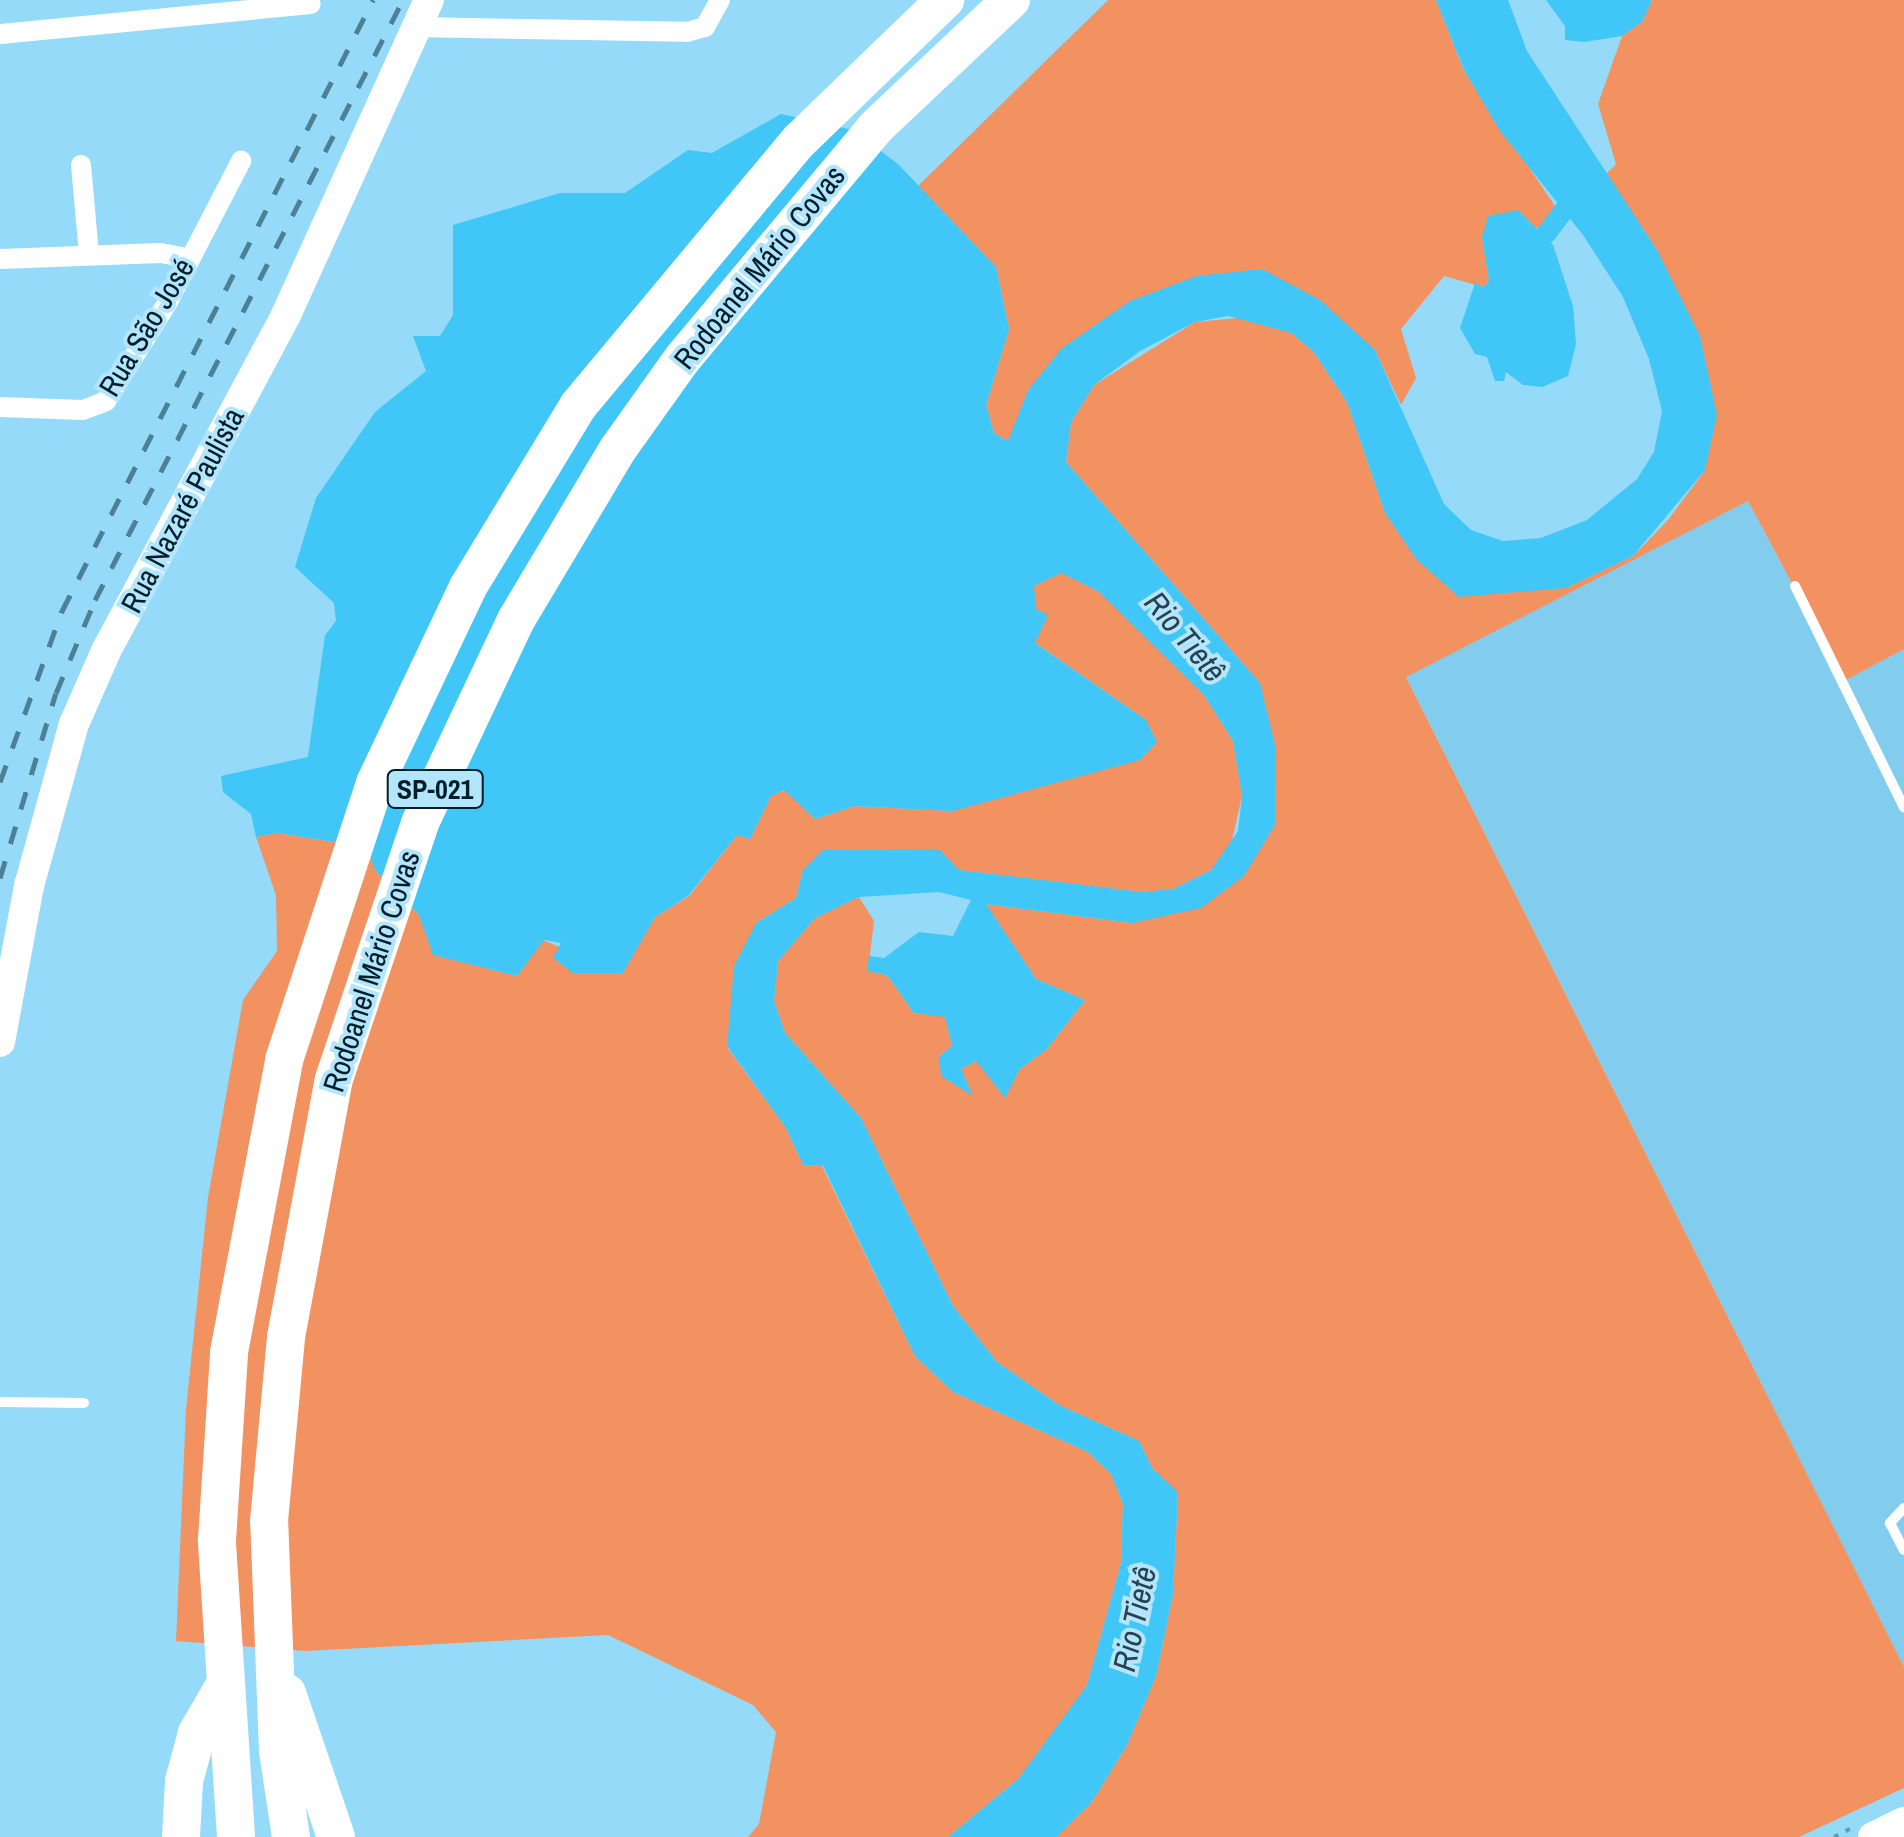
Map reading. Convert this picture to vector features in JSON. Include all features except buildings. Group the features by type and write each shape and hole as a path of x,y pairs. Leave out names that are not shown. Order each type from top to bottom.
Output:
{"highway":[{"name":"Rodoanel Mário Covas","path":"236,1837 227,1754 216,1540 222,1428 244,1262 298,1007 376,782 468,587 578,406 703,248 800,140 945,0"},
{"name":"Rodoanel Mário Covas","path":"291,1837 278,1751 269,1521 298,1246 358,992 442,773 525,603 618,448 683,358 875,128 1011,0"},
{"path":"274,1666 323,1789 336,1837"},
{"path":"181,1819 198,1733 223,1688"}],"main road":[{"name":"Rua Nazaré Paulista","path":"0,1042 29,886 74,724 106,651 286,315 421,13"},
{"path":"1873,1837 1904,1822"}],"street":[{"path":"421,13 687,32 705,27 720,0"},
{"path":"0,34 312,4"},
{"name":"Rua São José","path":"0,407 83,410 106,401 241,162"},
{"path":"82,166 89,255"},
{"path":"0,259 89,255 187,258"}],"lane":[{"path":"1795,586 1904,808"},
{"path":"0,1402 84,1403"},
{"path":"1904,1508 1890,1524 1904,1550"}],"shaded area":[{"path":"1108,0 1436,0 1464,71 1559,212 1546,234 1542,227 1482,237 1489,281 1483,287 1444,276 1401,329 1416,378 1401,405 1375,350 1262,269 1028,390 1009,442 994,433 986,405 1009,329 996,267 918,186"},
{"path":"1652,0 1904,0 1904,649 1844,681 1748,501 1406,677 1904,1667 1904,1788 1799,1837 1056,1837 1091,1803 1127,1745 1156,1676 1173,1594 1178,1493 1152,1468 1139,1441 1059,1405 997,1362 953,1306 861,1118 785,1033 774,1001 778,961 815,918 859,897 874,921 868,971 887,975 914,1013 945,1016 952,1046 939,1056 972,1094 961,1069 976,1061 1020,1069 1047,1049 1085,1000 1036,979 985,904 1132,923 1244,876 1260,683 1066,462 1071,422 1094,385 1195,322 1248,317 1291,333 1313,351 1347,402 1385,513 1566,588 1633,556 1668,520 1705,470 1657,250 1606,174 1616,164 1598,104 1622,36 1642,22"},
{"path":"1748,501 1843,681 1904,649 1904,1667 1406,676"},
{"path":"1061,572 1098,591 1159,646 1204,695 1233,741 1242,796 1230,849 1211,870 1173,889 1142,892 958,870 803,870 796,898 756,923 727,1047 786,1128 803,1165 822,1166 915,1356 953,1392 1088,1452 1111,1474 1123,1504 1121,1563 1087,1685 1061,1729 1018,1779 948,1837 748,1837 759,1824 776,1732 753,1705 608,1635 305,1651 176,1641 186,1409 208,1197 243,1000 277,951 276,895 256,837 277,833 367,847 375,870 419,915 434,955 517,976 543,940 622,973 655,917 689,896 737,835 750,839 771,796 785,790 815,819 855,806 953,811 1146,720 1034,642 1034,586"}],"water":[{"name":"Rio Tietê","path":"1436,0 1508,0 1527,51 1657,250 1700,336 1717,415 1705,470 1633,556 1566,588 1459,597 1416,559 1385,513 1347,402 1313,351 1291,333 1228,316 1195,322 1140,351 1094,385 1071,422 1066,462 1260,683 1276,749 1275,825 1244,876 1201,908 1132,923 986,904 1036,979 1085,1000 1047,1049 1020,1069 1005,1098 976,1061 961,1069 973,1096 941,1076 939,1056 952,1046 945,1017 914,1013 887,975 867,971 869,956 884,958 919,932 953,936 971,900 939,892 859,897 815,918 778,961 774,1001 785,1033 861,1118 953,1306 997,1362 1059,1405 1139,1441 1152,1468 1178,1492 1173,1594 1156,1676 1127,1745 1091,1803 1056,1837 948,1837 1018,1779 1087,1685 1121,1563 1123,1504 1111,1474 1088,1452 953,1392 915,1356 823,1166 803,1165 786,1128 727,1046 734,966 756,923 796,898 803,870 823,850 939,849 959,870 1142,892 1173,889 1211,870 1238,831 1242,796 1233,741 1204,695 1098,591 1061,573 1034,586 1036,609 1048,615 1035,643 1146,720 1157,742 1140,760 953,811 855,806 815,819 784,790 771,796 750,839 737,835 688,896 655,917 623,973 573,973 553,958 561,943 544,940 517,976 433,955 419,915 375,870 367,847 277,833 256,837 251,814 223,792 221,776 308,757 325,635 336,621 334,603 295,567 316,498 375,412 426,371 413,336 440,336 453,315 453,225 560,193 625,193 688,150 712,153 781,114 853,130 898,164 996,267 1009,329 986,405 994,433 1008,441 1028,390 1062,348 1130,301 1197,276 1262,269 1320,300 1375,350 1444,504 1471,530 1503,541 1541,538 1587,520 1637,479 1654,452 1662,411 1649,359 1623,297 1583,235 1500,131 1464,70"},
{"path":"1546,0 1652,0 1642,22 1622,36 1584,42 1565,40 1565,26"},
{"path":"1518,210 1553,245 1573,306 1576,344 1568,376 1542,387 1523,385 1506,372 1504,381 1495,381 1487,357 1475,354 1460,328 1475,283 1483,287 1489,281 1482,237 1488,216"}],"waterway":[{"path":"1546,234 1578,192"}],"railway":[{"path":"0,782 62,611 373,0"},
{"path":"0,878 56,693 95,600 403,0"}]}
